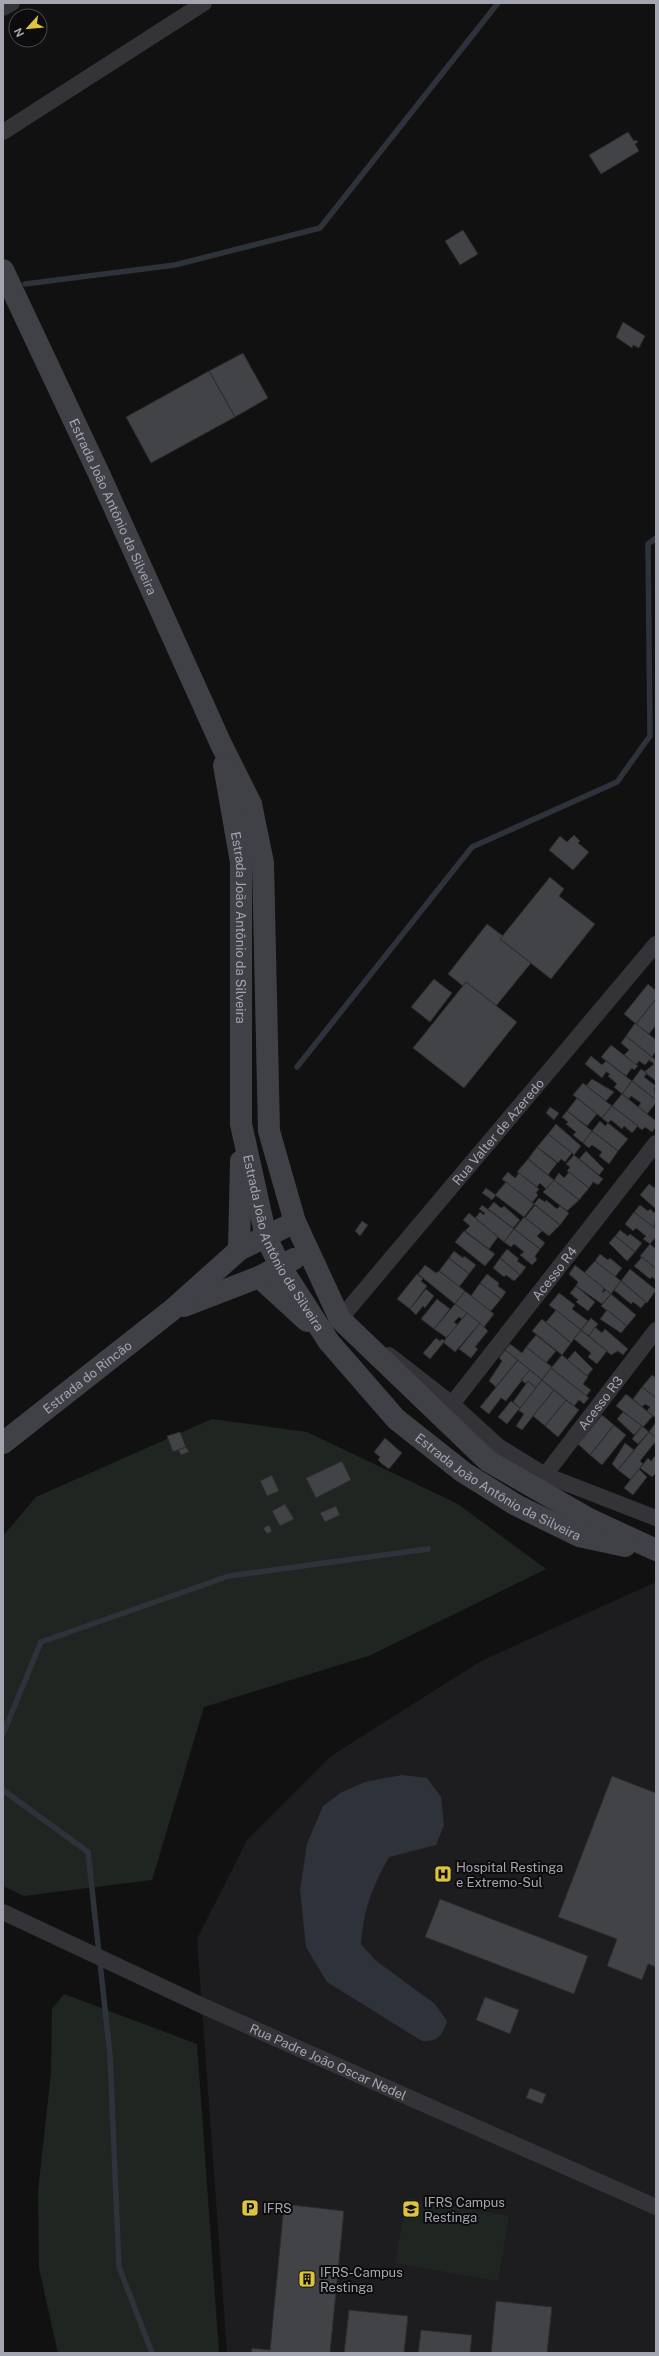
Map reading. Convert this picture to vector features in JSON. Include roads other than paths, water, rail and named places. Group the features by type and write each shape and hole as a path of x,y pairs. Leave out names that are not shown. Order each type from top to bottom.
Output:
{"main road":[{"name":"Estrada João Antônio da Silveira","path":"3,270 100,476 221,744 251,804 263,863 269,1131 295,1222 343,1324 493,1454 589,1519 656,1550"},
{"name":"Estrada João Antônio da Silveira","path":"221,744 240,862 242,1124 266,1237 280,1266 329,1342 396,1419 463,1472 516,1505 579,1536 616,1545 656,1550"},
{"path":"239,1250 242,1124"},
{"name":"Estrada do Rincão","path":"3,1443 172,1310 239,1250 295,1222"},
{"name":"Estrada do Rincão","path":"172,1310 259,1277 308,1252"},
{"path":"259,1277 329,1342"}],"street":[{"path":"3,8 12,3"},
{"path":"3,132 204,3"},
{"name":"Rua Valter de Azeredo","path":"343,1324 654,950"},
{"name":"Acesso R4","path":"452,1404 656,1143"},
{"name":"Estrada João Antônio da Silveira","path":"343,1324 396,1359 452,1404 493,1454 545,1476 656,1517"},
{"name":"Acesso R3","path":"545,1476 656,1330"},
{"name":"Rua Padre João Oscar Nedel","path":"3,1912 203,2006 656,2207"}],"waterway":[{"path":"25,284 175,265 320,228 498,3"},
{"path":"297,1067 472,847 617,782 650,736 648,544 656,538"},
{"path":"3,1734 41,1642 229,1576 428,1549"},
{"path":"3,1790 88,1852 110,2055 119,2267 152,2353"}],"place":[{"name":"Hospital Restinga e Extremo-Sul","path":"443,1874"},
{"name":"IFRS","path":"250,2208"},
{"name":"IFRS Campus Restinga","path":"411,2209"},
{"name":"IFRS-Campus Restinga","path":"307,2279"}]}
